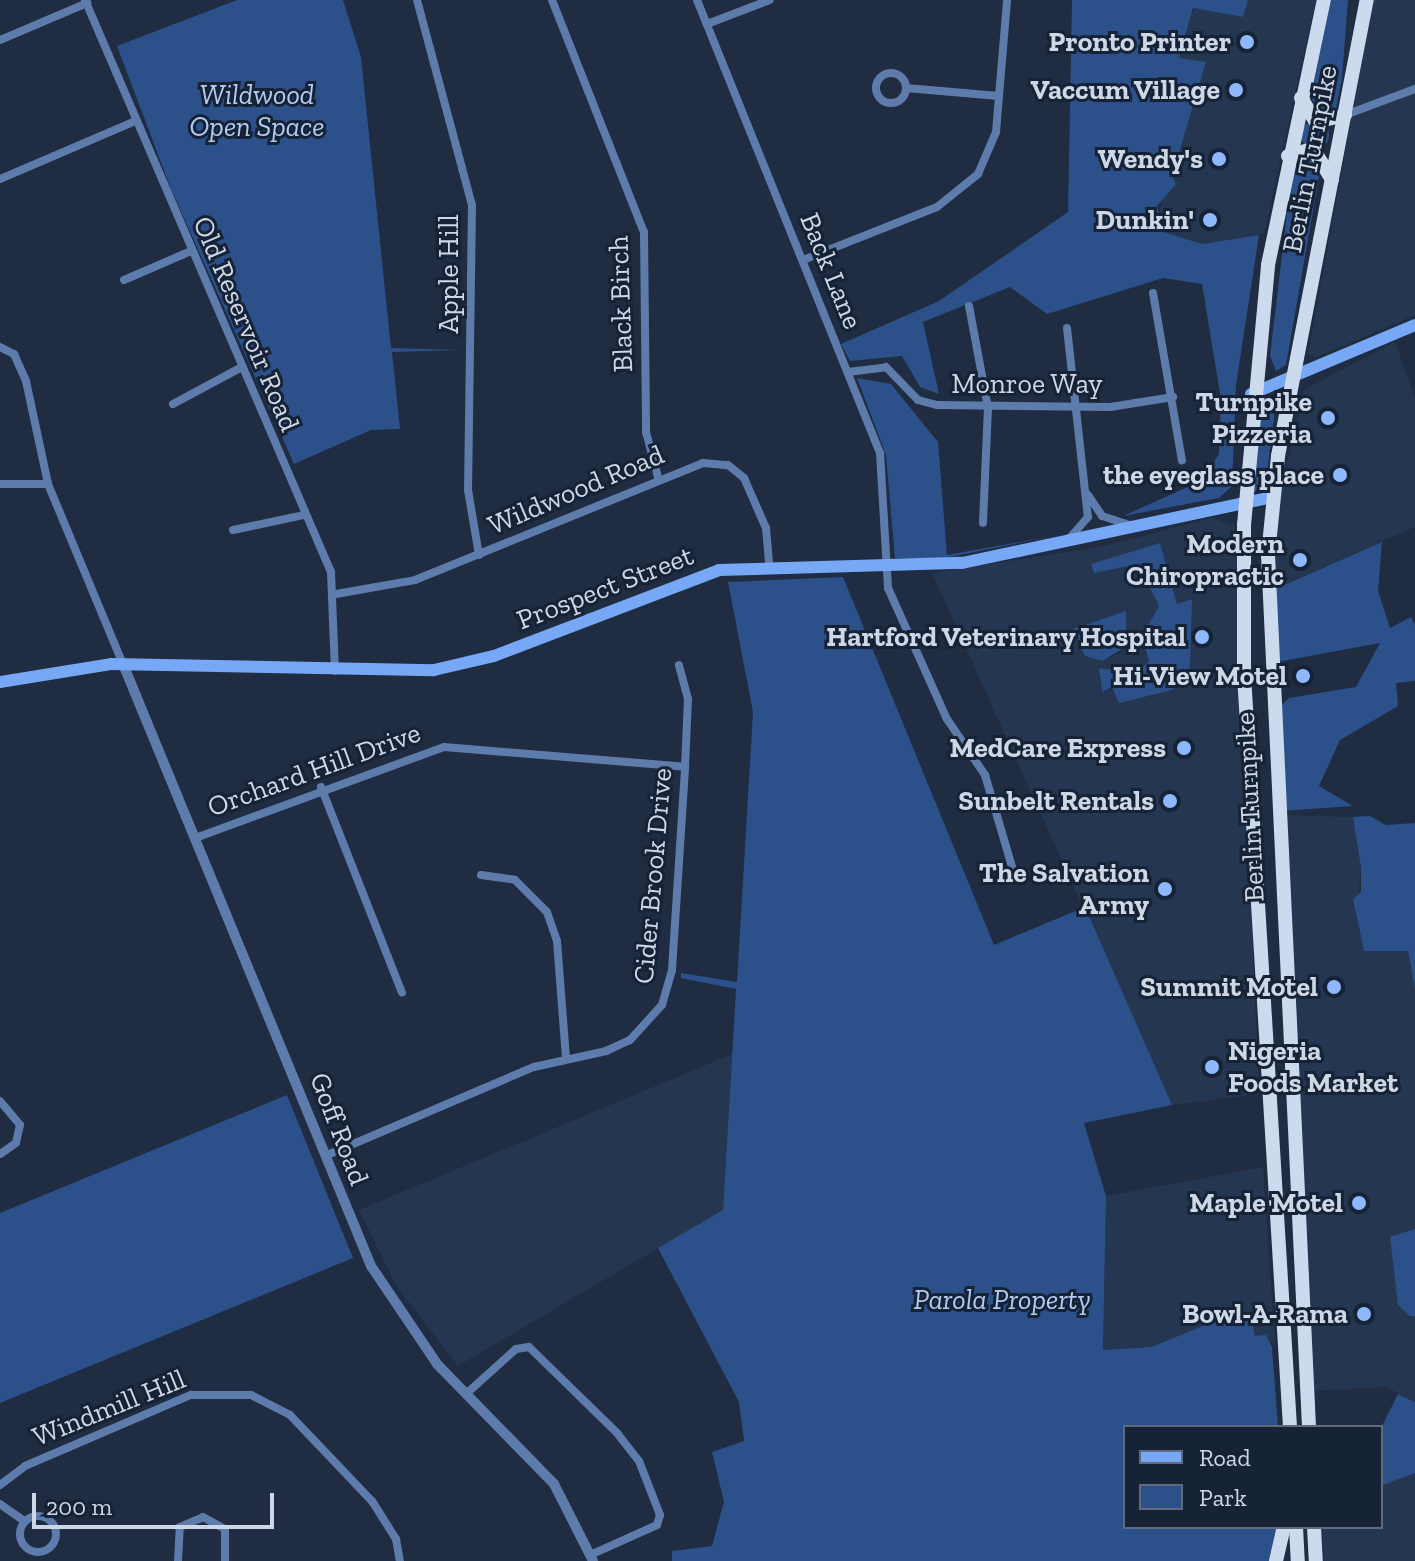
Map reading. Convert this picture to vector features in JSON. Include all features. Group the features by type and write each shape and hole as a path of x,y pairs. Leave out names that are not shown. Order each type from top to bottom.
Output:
{"highway":[{"name":"Berlin Turnpike","path":"1290,1425 1251,817 1245,503 1251,394 1288,156 1324,0"},
{"name":"Berlin Turnpike","path":"1309,1425 1267,644 1273,497 1367,0"},
{"path":"1301,98 1316,122 1345,115"},
{"path":"1288,156 1313,149 1332,181"},
{"path":"1251,817 1277,815"},
{"path":"1276,1561 1284,1529"},
{"path":"1296,1529 1298,1561"},
{"path":"1314,1529 1316,1561"}],"main road":[{"path":"1251,394 1415,325"},
{"name":"Prospect Street","path":"0,682 123,664 335,671 465,665 674,583 769,564 885,567 954,564 1273,497"}],"street":[{"name":"Apple Hill","path":"417,0 472,205 468,490 479,555"},
{"name":"Black Birch","path":"552,0 644,232 646,432 658,477"},
{"name":"Back Lane","path":"697,0 883,466 885,567"},
{"path":"707,24 770,0"},
{"path":"803,260 955,196 989,154 999,96 1007,0"},
{"path":"0,40 86,2"},
{"name":"Old Reservoir Road","path":"86,2 336,594 335,671"},
{"path":"906,88 999,96"},
{"path":"1345,115 1415,89"},
{"path":"0,179 135,121"},
{"path":"124,280 191,251"},
{"path":"1153,293 1182,461"},
{"path":"969,306 987,400 983,523"},
{"path":"1064,543 1088,517 1080,407 1067,328"},
{"path":"0,347 14,354 26,381 48,484 123,664"},
{"path":"173,404 242,367"},
{"name":"Monroe Way","path":"848,372 886,367 930,405 987,400 1080,407 1173,397"},
{"name":"Wildwood Road","path":"336,594 415,580 658,477 703,463 728,465 755,501 769,564"},
{"path":"0,484 48,484"},
{"path":"1084,487 1102,516 1136,527"},
{"path":"233,530 304,515"},
{"path":"885,567 947,719 985,775 1015,877"},
{"name":"Goff Road","path":"123,664 198,837 325,1156 398,1312 466,1394 554,1484 592,1558"},
{"name":"Cider Brook Drive","path":"325,1156 566,1057 630,1040 662,1005 672,970 685,767 688,699 679,665"},
{"name":"Orchard Hill Drive","path":"198,837 321,787 444,747 685,767"},
{"path":"321,787 402,993"},
{"path":"481,875 515,880 547,912 557,941 566,1057"},
{"path":"0,1101 20,1125 16,1143 0,1154"},
{"path":"466,1394 516,1349 529,1347 617,1433 639,1461 660,1515 657,1525 592,1558"},
{"name":"Windmill Hill","path":"0,1485 25,1466 191,1395 251,1395 290,1415 372,1501 396,1539 400,1561"},
{"path":"0,1504 24,1521 48,1518 57,1534 52,1546 26,1548 24,1521"},
{"path":"178,1561 180,1527 203,1517 225,1529 225,1561"}],"shaded area":[{"path":"1248,0 1316,0 1264,234 1202,244 1164,232 1158,217 1164,193 1176,184 1171,176 1206,62 1179,58 1194,8 1243,17"},
{"path":"1373,0 1415,0 1415,315 1315,358 1308,354"},
{"path":"1395,342 1415,398 1415,527 1271,590 1275,518 1303,390"},
{"path":"1211,518 1234,525 1259,1094 1172,1105 932,573 1104,546","holes":["1160,543 1177,604 1192,599 1190,674 1101,691 1099,668 1133,673 1149,662 1145,651 1159,606 1138,564 1112,568","1126,624 1131,642 1120,653 1101,661 1085,656 1088,630"]},
{"path":"1283,815 1353,817 1361,868 1356,916 1365,951 1408,951 1415,988 1415,1229 1391,1238 1415,1316 1415,1402 1386,1387 1314,1391"},
{"path":"732,1054 723,1210 458,1366 397,1287 359,1210"},
{"path":"1263,1167 1275,1344 1215,1321 1151,1347 1103,1350 1106,1196"},
{"path":"1415,1473 1415,1561 1324,1561 1322,1529 1383,1529 1383,1485"}],"green space":[{"name":"Wildwood Open Space","path":"237,0 343,0 361,57 391,348 460,350 392,352 400,429 371,430 294,464 171,189 117,46"},
{"path":"1072,0 1248,0 1243,17 1193,8 1179,58 1206,62 1172,176 1176,184 1157,206 1164,232 1202,244 1259,235 1236,385 1232,486 1219,498 1123,516 1201,481 1219,454 1221,399 1202,284 1163,278 1047,314 1010,287 923,322 939,394 920,387 902,356 850,361 841,344 939,301 1068,212"},
{"path":"1331,0 1348,0 1342,78 1335,114 1322,118 1311,97"},
{"path":"1315,121 1325,125 1329,135 1325,145 1315,149 1305,145 1301,135 1305,125"},
{"path":"1308,153 1320,171 1286,365 1276,371 1270,356 1292,171"},
{"path":"857,378 891,384 938,442 947,555 1059,535 934,560 895,558 886,455"},
{"path":"1277,395 1266,480 1254,493 1260,404"},
{"path":"1382,542 1378,591 1390,628 1411,617 1415,625 1415,681 1396,683 1398,706 1340,740 1319,786 1353,806 1282,811 1278,708 1289,698 1356,687 1380,643 1277,662 1277,588"},
{"path":"1160,543 1177,604 1192,599 1190,674 1172,690 1119,703 1112,687 1102,692 1099,668 1133,673 1149,662 1142,636 1159,606 1138,564 1094,573 1091,564"},
{"name":"Parola Property","path":"843,577 994,945 1085,907 1172,1105 1084,1123 1106,1196 1103,1350 1151,1347 1215,1321 1252,1321 1255,1336 1266,1335 1272,1347 1278,1425 1123,1425 1123,1529 1278,1529 1270,1561 672,1561 672,1551 712,1546 724,1502 712,1452 744,1441 739,1402 658,1248 723,1210 736,989 681,978 681,973 737,982 753,712 728,582"},
{"path":"1126,611 1127,646 1102,661 1085,656 1073,629"},
{"path":"1370,816 1386,825 1415,823 1415,988 1408,951 1364,951 1353,899 1361,892 1361,868 1353,817"},
{"path":"287,1095 353,1258 0,1403 0,1213"},
{"path":"1415,1229 1415,1316 1410,1316 1398,1305 1390,1237"},
{"path":"1398,1394 1415,1402 1415,1473 1383,1485 1383,1425"}],"place":[{"name":"Pronto Printer","path":"1247,42"},
{"name":"Vaccum Village","path":"1236,90"},
{"name":"Wendy's","path":"1219,159"},
{"name":"Dunkin'","path":"1210,220"},
{"name":"Turnpike Pizzeria","path":"1328,418"},
{"name":"the eyeglass place","path":"1340,475"},
{"name":"Modern Chiropractic","path":"1300,560"},
{"name":"Hartford Veterinary Hospital","path":"1202,637"},
{"name":"Hi-View Motel","path":"1303,676"},
{"name":"MedCare Express","path":"1184,748"},
{"name":"Sunbelt Rentals","path":"1170,801"},
{"name":"The Salvation Army","path":"1165,889"},
{"name":"Summit Motel","path":"1334,987"},
{"name":"Nigeria Foods Market","path":"1212,1067"},
{"name":"Maple Motel","path":"1359,1203"},
{"name":"Bowl-A-Rama","path":"1364,1314"}]}
